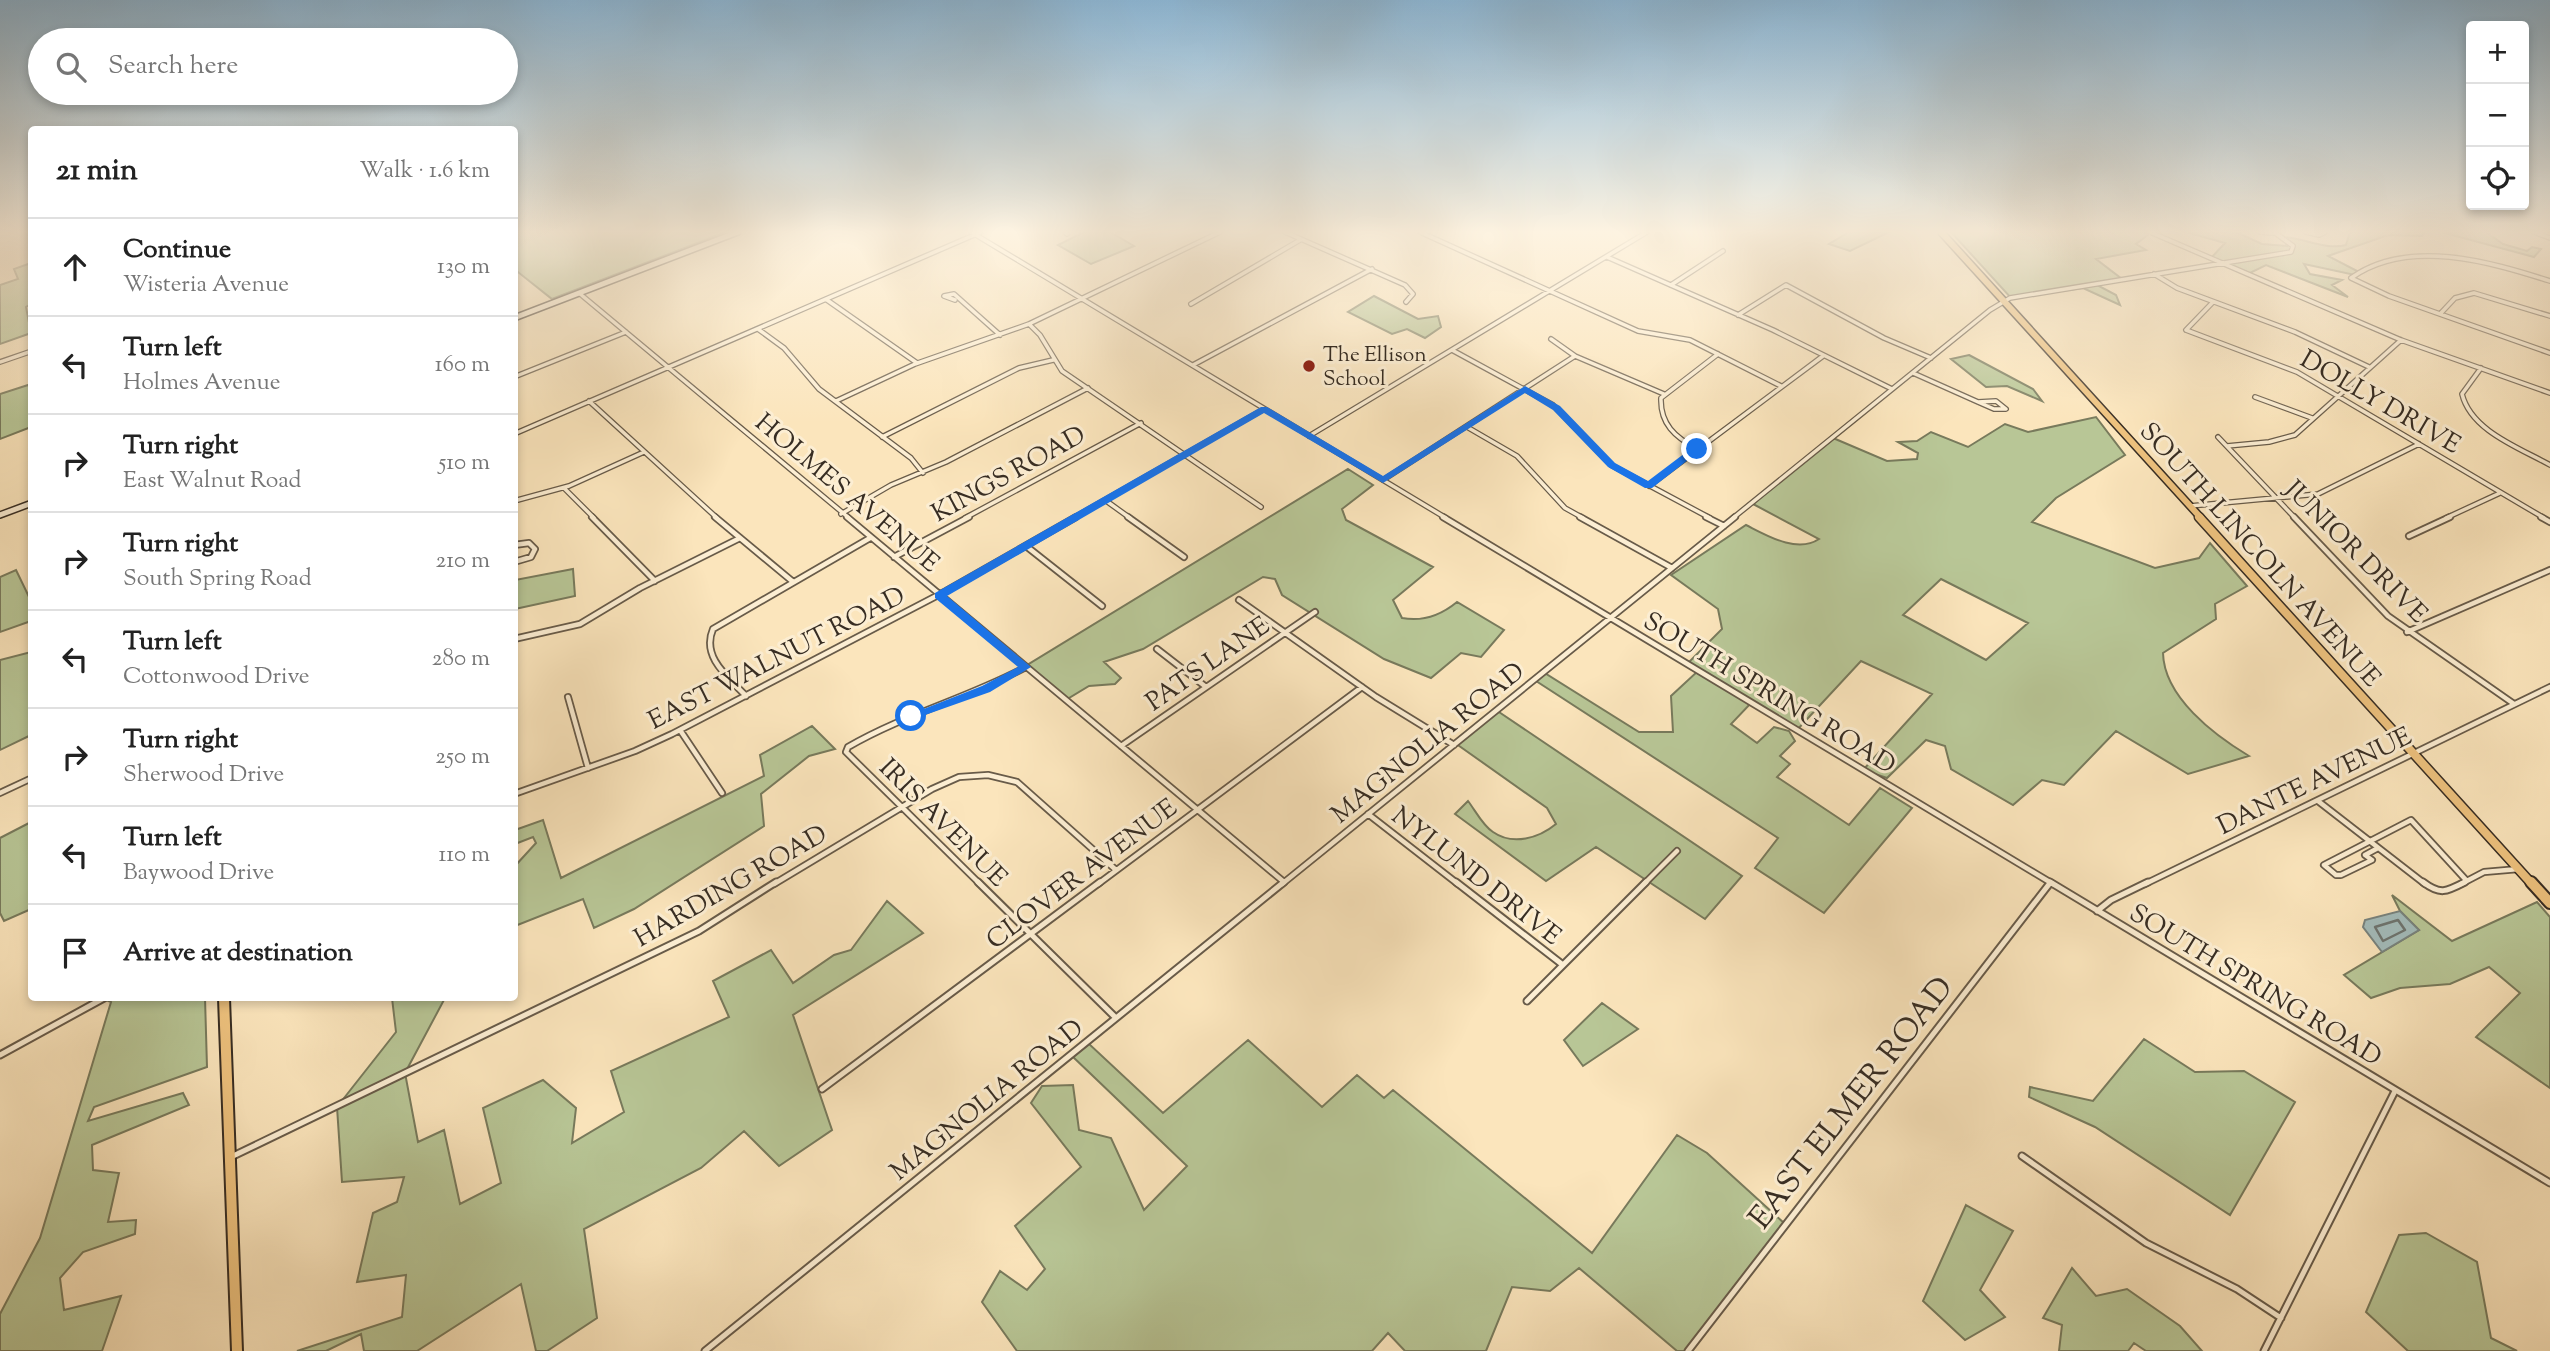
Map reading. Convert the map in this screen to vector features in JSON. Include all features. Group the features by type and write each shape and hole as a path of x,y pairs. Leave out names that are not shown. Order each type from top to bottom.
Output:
{"main road":[{"name":"SOUTH LINCOLN AVENUE","path":"1997,295 2550,903"},
{"path":"224,1001 237,1351"}],"street":[{"path":"518,316 574,295"},
{"name":"HOLMES AVENUE","path":"581,295 812,484 841,514 1284,882"},
{"path":"518,431 835,295"},
{"path":"949,295 944,296 955,300"},
{"path":"955,295 961,304 986,320 1000,335"},
{"name":"SOUTH SPRING ROAD","path":"1074,295 2550,1183"},
{"path":"836,401 918,363 1029,324 1089,295"},
{"path":"1191,304 1206,295"},
{"path":"1192,365 1323,295"},
{"path":"1406,302 1412,295"},
{"path":"1308,436 1543,295"},
{"path":"1562,295 1638,331 1690,340 1781,386"},
{"path":"1693,295 1892,389"},
{"path":"1738,315 1769,295"},
{"path":"1803,295 1884,338 1931,358"},
{"name":"MAGNOLIA ROAD","path":"705,1351 1931,358 2003,302 2039,295"},
{"path":"2196,295 2295,332 2369,367"},
{"path":"2296,295 2401,340 2550,393"},
{"path":"2389,295 2550,353"},
{"path":"2441,313 2455,298 2466,295"},
{"path":"2481,295 2550,316"},
{"path":"826,299 918,363"},
{"name":"DOLLY DRIVE","path":"2213,302 2186,330 2297,372 2550,522"},
{"path":"1029,324 1046,341 1053,360 1062,371 1261,507"},
{"path":"758,329 784,348 804,375 911,458 923,473"},
{"path":"518,375 626,332"},
{"path":"1550,340 1576,356 1664,394"},
{"path":"2227,446 2291,438 2401,340"},
{"path":"1452,350 1557,408 1605,461 1724,526"},
{"path":"0,362 28,352"},
{"path":"1697,449 1674,434 1663,421 1660,410 1664,394 1719,353"},
{"path":"1383,480 1576,356"},
{"path":"1648,486 1823,356"},
{"path":"882,436 1019,369 1053,360"},
{"path":"2481,368 2462,394 2466,409 2485,427 2550,465"},
{"path":"1913,373 1997,411 2006,409 1996,401 1978,402"},
{"path":"841,514 891,485 923,473 1088,388"},
{"path":"2255,397 2312,418"},
{"path":"589,401 740,538 792,581"},
{"name":"EAST WALNUT ROAD","path":"518,793 588,768 680,730 939,595 1264,409"},
{"name":"KINGS ROAD","path":"894,558 1140,423"},
{"path":"1466,426 1517,456 1565,508 1672,568"},
{"name":"JUNIOR DRIVE","path":"2218,438 2407,632 2514,704"},
{"path":"2189,506 2278,499 2324,492 2419,444"},
{"path":"518,500 564,488 645,452"},
{"path":"564,488 655,581"},
{"path":"2409,536 2501,493"},
{"path":"1105,500 1184,558"},
{"path":"0,515 28,504"},
{"path":"518,638 580,624 655,581 740,538"},
{"path":"746,696 707,648 708,637 718,624 870,538"},
{"path":"518,544 529,543 535,549 531,557 518,561"},
{"path":"1026,546 1102,606"},
{"path":"2407,632 2550,570"},
{"path":"1239,600 1362,687 1454,745"},
{"name":"PATS LANE","path":"1121,746 1315,612"},
{"path":"1157,649 1206,688"},
{"name":"IRIS AVENUE","path":"1026,667 986,689 891,724 848,747 847,754 1116,1018"},
{"name":"CLOVER AVENUE","path":"822,1089 1362,687"},
{"name":"DANTE AVENUE","path":"2097,911 2111,900 2550,687"},
{"path":"568,697 588,768"},
{"path":"680,730 722,793"},
{"name":"HARDING ROAD","path":"230,1157 699,931 817,856 903,809 932,789 959,778 988,775 1010,779 1039,799 1116,870"},
{"path":"0,793 28,780"},
{"path":"2318,801 2436,892 2443,893 2484,873 2519,869"},
{"name":"NYLUND DRIVE","path":"1368,814 1563,965"},
{"path":"2355,847 2372,860 2336,876 2324,865 2325,862 2355,847 2369,840 2411,820 2466,880"},
{"path":"2365,855 2378,848"},
{"path":"1527,1001 1677,851"},
{"name":"EAST ELMER ROAD","path":"1688,1351 2050,883"},
{"path":"0,1055 99,1001"},
{"path":"2264,1351 2395,1091"},
{"path":"2022,1156 2154,1248 2248,1295 2281,1318"}],"green space":[{"path":"0,295 28,295 28,334 0,344"},
{"path":"2008,295 2032,295 2011,298"},
{"path":"2098,295 2116,295 2120,305"},
{"path":"1374,296 1418,319 1438,316 1441,327 1425,338 1407,329 1392,334 1348,312"},
{"path":"1969,355 2033,389 2042,401 2007,386 1986,387 1951,359"},
{"path":"28,385 28,428 0,439 0,394"},
{"path":"2096,417 2125,455 2056,498 2032,522 2155,568 2199,558 2210,543 2247,586 2215,604 2216,619 2163,653 2172,685 2181,699 2207,726 2249,756 2188,774 2116,731 2064,785 2042,780 2013,805 1951,769 1945,746 1926,740 1887,778 1863,770 1932,694 1861,661 1797,730 1751,703 1731,724 1757,743 1774,727 1789,731 1795,741 1780,756 1790,764 1777,777 1849,825 1880,788 1912,808 1824,913 1755,868 1778,838 1533,679 1543,672 1639,732 1673,732 1671,696 1698,671 1687,664 1722,629 1718,609 1671,575 1746,525 1792,544 1801,545 1819,539 1753,504 1833,438 1887,461 1917,459 1918,453 1898,442 1917,441 1931,432 1968,447 2005,424 2028,432","holes":["1941,579 2028,623 1986,660 1903,615"]},
{"path":"1348,469 1373,485 1342,509 1346,520 1433,567 1393,600 1402,618 1431,617 1457,602 1504,630 1481,657 1461,653 1431,678 1384,659 1282,595 1275,579 1263,577 1143,649 1104,662 1121,678 1115,684 1089,686 1064,701 1024,667"},
{"path":"573,569 575,596 518,608 518,579"},
{"path":"16,570 28,595 28,622 0,632 0,577"},
{"path":"28,653 28,736 0,750 0,660"},
{"path":"1496,710 1742,876 1705,919 1596,847 1546,881 1455,814 1468,801 1489,829 1509,839 1534,836 1556,824 1547,808 1455,743"},
{"path":"812,726 835,749 809,756 761,794 764,826 634,909 594,928 583,899 518,925 518,863 536,843 533,837 518,843 518,829 543,820 561,878 764,776 760,755"},
{"path":"28,824 28,910 4,921 0,913 0,838"},
{"path":"2392,895 2452,941 2537,902 2550,917 2550,1088 2476,1037 2520,993 2489,967 2450,984 2400,988 2371,998 2344,975 2419,930 2400,911"},
{"path":"887,901 923,933 793,1015 832,1130 779,1166 744,1131 701,1168 584,1229 597,1318 547,1351 536,1351 521,1284 417,1351 364,1351 361,1334 326,1351 297,1351 402,1317 406,1275 357,1282 373,1213 397,1202 404,1177 342,1182 337,1107 396,1032 392,1001 443,1001 405,1073 418,1142 444,1130 460,1204 501,1183 483,1108 543,1080 576,1108 572,1143 624,1112 611,1071 729,1017 713,981 771,950 793,983 834,955 851,950"},
{"path":"108,1001 205,1001 207,1067 94,1107 88,1121 183,1093 189,1105 92,1145 93,1170 119,1173 108,1222 136,1220 135,1234 83,1252 60,1278 64,1310 121,1296 102,1351 0,1351 0,1314 40,1238 111,1002"},
{"path":"1602,1003 1638,1029 1583,1066 1564,1040"},
{"path":"2144,1039 2195,1072 2244,1071 2295,1102 2230,1215 2095,1127 2029,1097 2030,1087 2093,1101"},
{"path":"1248,1040 1322,1107 1357,1075 1384,1098 1393,1090 1592,1253 1677,1135 1707,1153 1785,1224 1689,1351 1677,1351 1579,1268 1550,1291 1512,1287 1486,1351 1405,1351 1388,1333 1372,1351 1017,1351 982,1302 1000,1271 1027,1290 1045,1269 1015,1226 1081,1167 1031,1103 1042,1086 1073,1085 1079,1130 1111,1138 1144,1210 1187,1166 1071,1055 1087,1042 1163,1113"},
{"path":"1966,1205 2013,1231 1980,1290 2005,1317 1965,1340 1923,1301"},
{"path":"2426,1233 2477,1262 2491,1338 2517,1351 2408,1351 2366,1312 2399,1235"},
{"path":"2072,1268 2096,1296 2127,1289 2180,1326 2202,1351 2146,1351 2134,1343 2128,1351 2059,1351 2062,1325 2043,1318"}],"water":[{"path":"2400,911 2419,930 2382,952 2363,927 2365,920"}],"place":[{"name":"The Ellison School","path":"1309,366"}],"route":[{"path":"911,716 986,689 1026,667 939,595 1264,409 1383,480 1525,389 1557,408 1611,465 1648,486 1697,449"}]}
